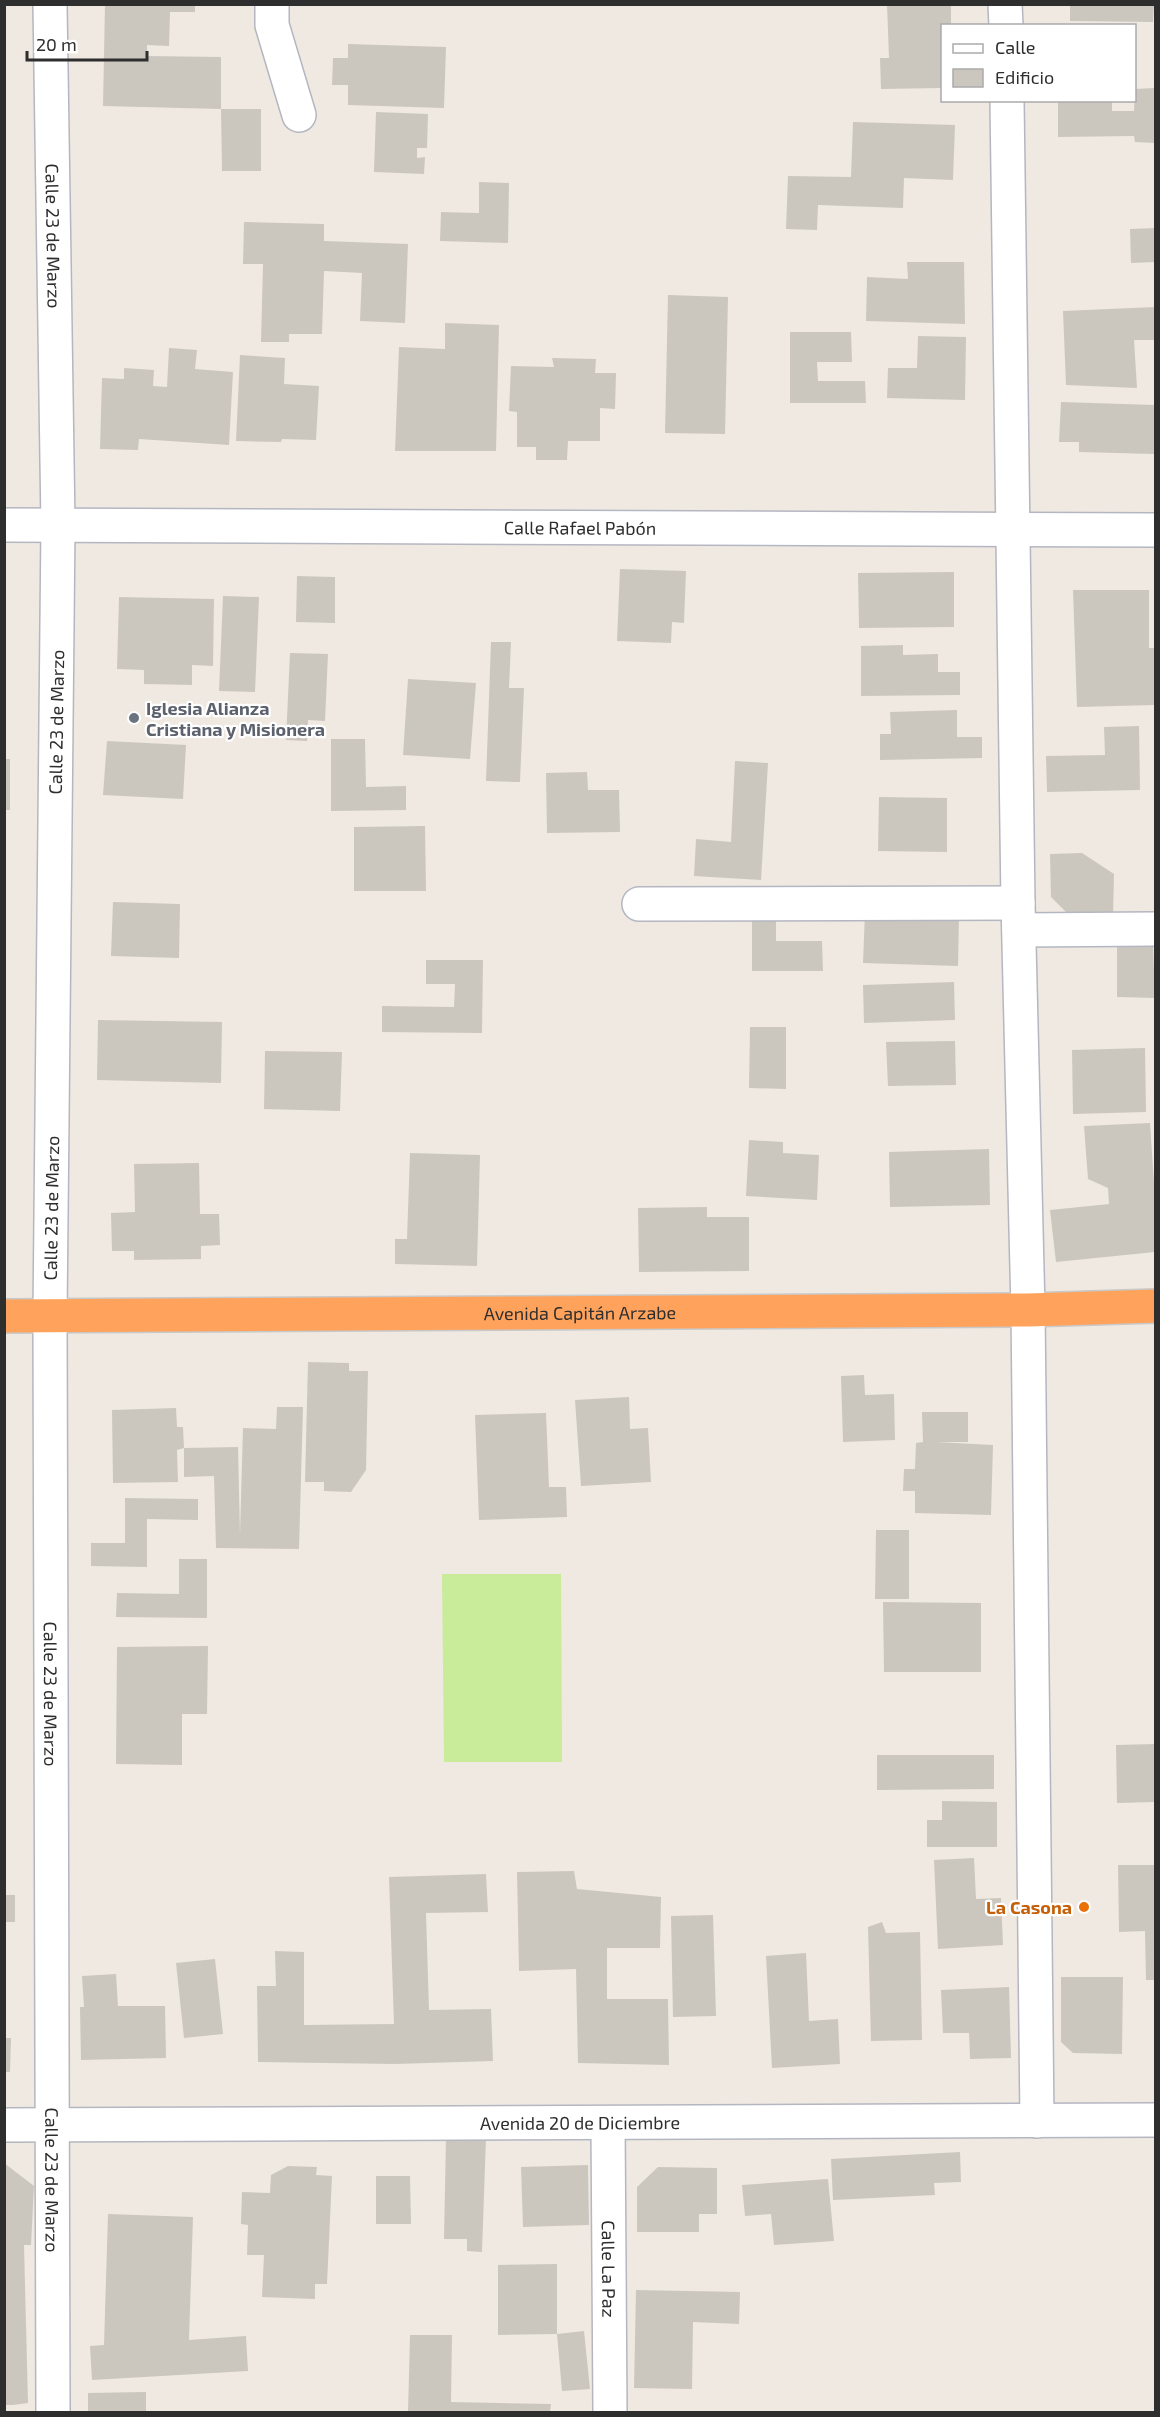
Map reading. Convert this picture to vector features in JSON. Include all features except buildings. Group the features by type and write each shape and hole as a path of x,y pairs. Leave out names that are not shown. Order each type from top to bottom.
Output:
{"highway":[{"name":"Avenida Capitán Arzabe","path":"4,1316 1028,1310 1155,1306"}],"street":[{"name":"Calle 23 de Marzo","path":"50,4 58,525 50,1316 53,2412"},
{"path":"272,4 272,25 299,115"},
{"path":"1005,4 1006,24"},
{"path":"1007,102 1018,917 1028,1310 1037,2121"},
{"name":"Calle Rafael Pabón","path":"4,525 1155,530"},
{"path":"639,904 1018,917 1155,928"},
{"name":"Avenida 20 de Diciembre","path":"4,2125 1155,2120"},
{"name":"Calle La Paz","path":"609,2123 610,2412"}],"green space":[{"path":"442,1574 561,1574 562,1762 444,1762"}],"place":[{"name":"Iglesia Alianza Cristiana y Misionera","path":"134,718"},
{"name":"La Casona","path":"1084,1907"}]}
